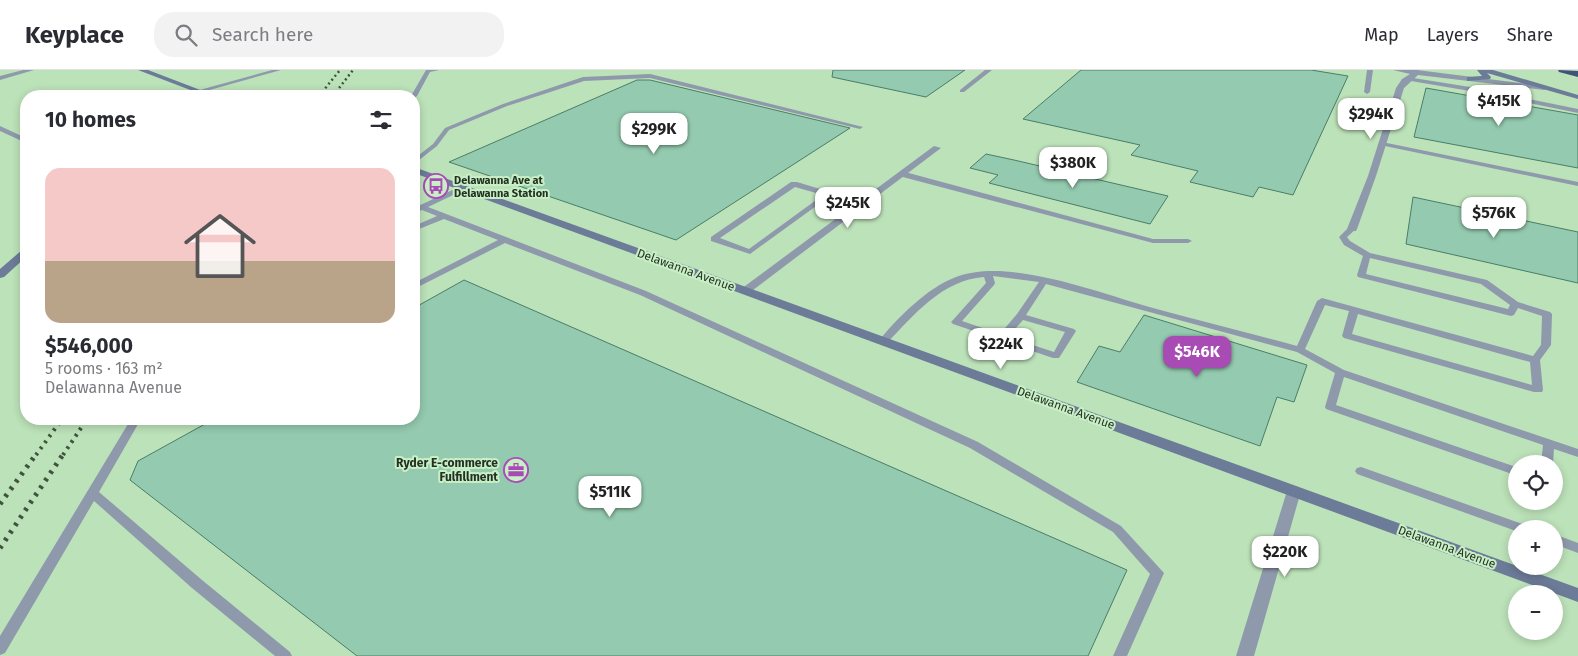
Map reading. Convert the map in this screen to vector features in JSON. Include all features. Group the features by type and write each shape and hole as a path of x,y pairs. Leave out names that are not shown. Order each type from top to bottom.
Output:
{"highway":[{"path":"1562,70 1578,74"},
{"path":"1568,70 1578,74"}],"street":[{"path":"0,78 30,70"},
{"path":"141,70 194,90"},
{"path":"1396,70 1544,88"},
{"path":"1470,79 1488,77 1480,70"},
{"path":"1486,70 1578,98"},
{"path":"1352,229 1400,88 1407,79 1417,72"},
{"path":"0,128 20,138"},
{"path":"745,291 937,148"},
{"name":"Delawanna Avenue","path":"420,172 1578,595"},
{"path":"0,275 20,257"},
{"path":"1245,656 1294,491"}],"lane":[{"path":"206,90 278,70"},
{"path":"417,90 427,71 436,70"},
{"path":"962,90 988,70"},
{"path":"1367,92 1370,70"},
{"path":"420,157 435,145 447,129 505,105 583,79 611,80 650,76 860,127"},
{"path":"1407,79 1470,89 1578,111"},
{"path":"1382,144 1578,184"},
{"path":"902,174 1153,241 1188,241"},
{"path":"829,194 750,252 714,239 794,184 862,203"},
{"path":"420,208 464,188"},
{"path":"420,210 443,216 643,293 974,445 1117,529 1157,573 1120,656"},
{"path":"420,226 443,216"},
{"path":"1352,229 1344,237 1347,243 1367,255 1484,282 1515,304 1547,314 1546,344 1535,360 1538,390 1347,336 1354,310"},
{"path":"420,283 504,240"},
{"path":"1367,255 1361,275 1512,313 1515,304"},
{"path":"883,342 924,302 945,285 972,276 1006,274 1043,282 1300,350 1340,372 1578,453"},
{"path":"988,275 991,282 956,322 1056,356 1070,332 1021,316"},
{"path":"1003,337 1021,316 1043,282"},
{"path":"1300,350 1322,301 1535,360"},
{"path":"1340,372 1330,406 1508,468"},
{"path":"0,649 132,425"},
{"path":"1548,455 1549,444"},
{"path":"1361,471 1508,523"},
{"path":"92,492 197,584 285,656"},
{"path":"1563,542 1578,548"}],"building":[{"path":"833,70 965,70 926,97 832,77"},
{"path":"1081,70 1311,70 1348,76 1293,195 1259,187 1253,197 1190,182 1198,171 1131,155 1140,145 1023,119"},
{"path":"637,80 650,80 850,128 676,240 449,162"},
{"path":"1426,88 1578,115 1578,168 1414,137"},
{"path":"986,154 1168,196 1150,224 989,183 998,175 970,168"},
{"path":"1413,197 1578,232 1578,283 1406,244"},
{"name":"Ryder E-commerce Fulfillment","path":"464,280 1127,570 1088,656 357,656 130,480 138,461 203,425 420,425 420,305"},
{"path":"1144,315 1307,365 1294,402 1277,397 1260,446 1077,382 1099,346 1120,352"}],"railway":[{"path":"324,90 340,70"},
{"path":"338,90 353,70"},
{"path":"36,455 58,425"},
{"path":"63,455 83,425"},
{"path":"0,504 37,453"},
{"path":"0,548 64,453"}],"place":[{"name":"Delawanna Ave at Delawanna Station","path":"436,186"},
{"name":"Ryder E-commerce Fulfillment","path":"516,470"}]}
